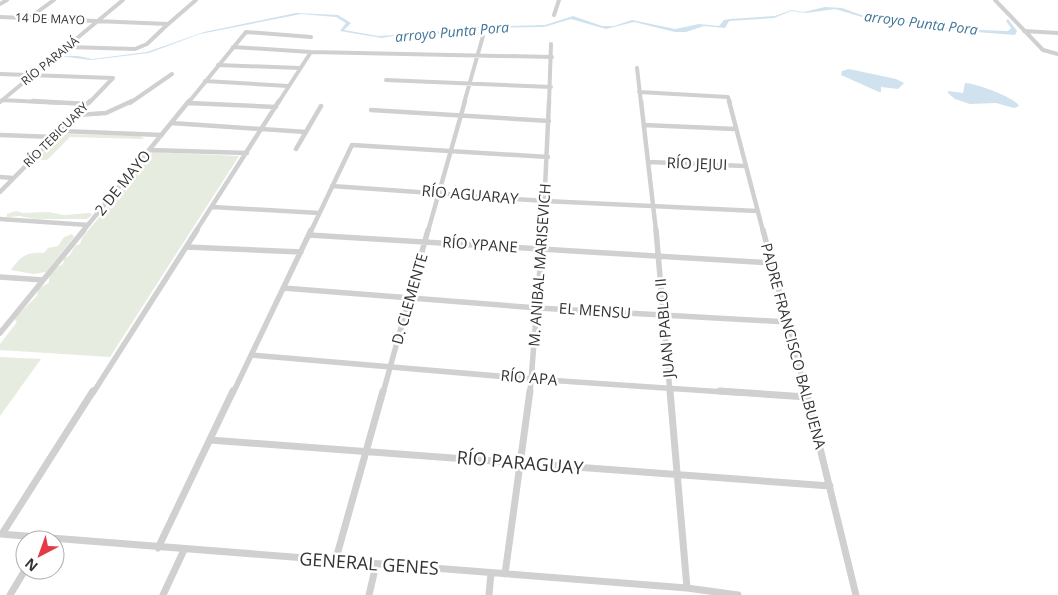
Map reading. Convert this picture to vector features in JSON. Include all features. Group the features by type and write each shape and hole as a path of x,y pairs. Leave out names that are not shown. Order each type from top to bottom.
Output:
{"street":[{"path":"0,4 7,0"},
{"path":"28,18 54,0"},
{"name":"RÍO PARANÁ","path":"1,101 124,0"},
{"path":"68,47 135,49 147,44 196,0"},
{"path":"554,15 558,10 559,0"},
{"path":"995,0 1045,52 1058,54"},
{"name":"14 DE MAYO","path":"0,17 100,20 167,25"},
{"name":"2 DE MAYO","path":"0,333 246,32 310,37"},
{"path":"1024,32 1058,33"},
{"name":"D. CLEMENTE","path":"335,562 427,241 438,192 483,36"},
{"name":"M. ANIBAL MARISEVICH","path":"505,574 532,379 546,201 551,44"},
{"path":"233,47 310,52 552,57"},
{"path":"1,534 310,52"},
{"path":"218,65 300,68"},
{"name":"JUAN PABLO II","path":"636,68 659,256 687,588"},
{"path":"0,74 34,75"},
{"path":"77,115 96,116 120,110 138,100 152,86 172,74"},
{"name":"RÍO TEBICUARY","path":"0,192 113,78 34,75"},
{"path":"386,80 551,88"},
{"path":"205,81 288,86"},
{"name":"PADRE FRANCISCO BALBUENA","path":"639,92 728,97 830,486 856,595"},
{"path":"1,101 88,104"},
{"path":"188,103 276,107"},
{"path":"296,149 322,106"},
{"path":"371,110 549,121"},
{"path":"172,123 306,132"},
{"path":"644,125 735,128"},
{"path":"61,131 162,135"},
{"path":"0,135 55,137"},
{"path":"158,548 352,145 548,157"},
{"path":"150,150 247,153"},
{"name":"RÍO JEJUI","path":"649,162 745,166"},
{"path":"0,178 13,178"},
{"name":"RÍO AGUARAY","path":"332,186 546,201 757,211"},
{"path":"212,207 319,213"},
{"path":"0,219 88,225"},
{"name":"RÍO YPANE","path":"309,235 771,262"},
{"path":"187,246 301,252"},
{"path":"0,277 43,280"},
{"name":"EL MENSU","path":"283,288 410,296 538,308 787,322"},
{"name":"RÍO APA","path":"251,355 532,379 807,398"},
{"name":"RÍO PARAGUAY","path":"210,440 367,450 830,486"},
{"name":"GENERAL GENES","path":"1,534 15,536"},
{"name":"GENERAL GENES","path":"65,541 687,588 738,595"},
{"path":"163,595 184,550"},
{"path":"369,595 376,565"},
{"path":"489,595 491,573"},
{"path":"10,595 19,580"}],"shaded area":[{"path":"66,134 140,136 144,139 70,137 47,160 41,160 50,145"},
{"path":"153,152 239,156 110,357 0,350 0,344 17,322 14,319 15,317 36,297 39,288 49,283 52,272 63,264 64,258 69,256 75,246 80,244 82,238"},
{"path":"16,211 23,213 48,212 64,215 90,213 92,215 87,219 7,217 7,214"},
{"path":"72,234 74,237 46,272 33,274 11,270 24,256 33,253 44,253 48,248 58,246 64,237"},
{"path":"0,357 41,359 0,416"}],"water":[{"name":"arroyo Punta Pora","path":"825,7 842,8 875,20 918,22 951,29 1008,31 1011,28 1006,21 1008,19 1017,31 1015,35 950,30 921,24 879,22 835,9 806,13 791,11 774,18 729,21 725,28 704,26 686,32 675,32 634,22 606,29 571,19 544,27 473,28 440,34 398,35 382,38 340,31 346,23 336,17 301,14 200,34 149,53 91,60 59,56 78,56 92,59 147,52 204,32 296,13 338,15 351,23 344,30 378,36 429,33 465,27 545,25 573,16 602,26 614,26 632,20 675,29 699,24 719,26 724,20 775,16 791,10 804,12"},
{"path":"849,69 896,79 904,83 898,89 881,87 881,92 879,92 841,75 842,71"},
{"path":"965,83 977,85 995,92 1011,99 1019,106 1014,108 996,103 970,104 955,99 948,93 948,91 963,93"}]}
